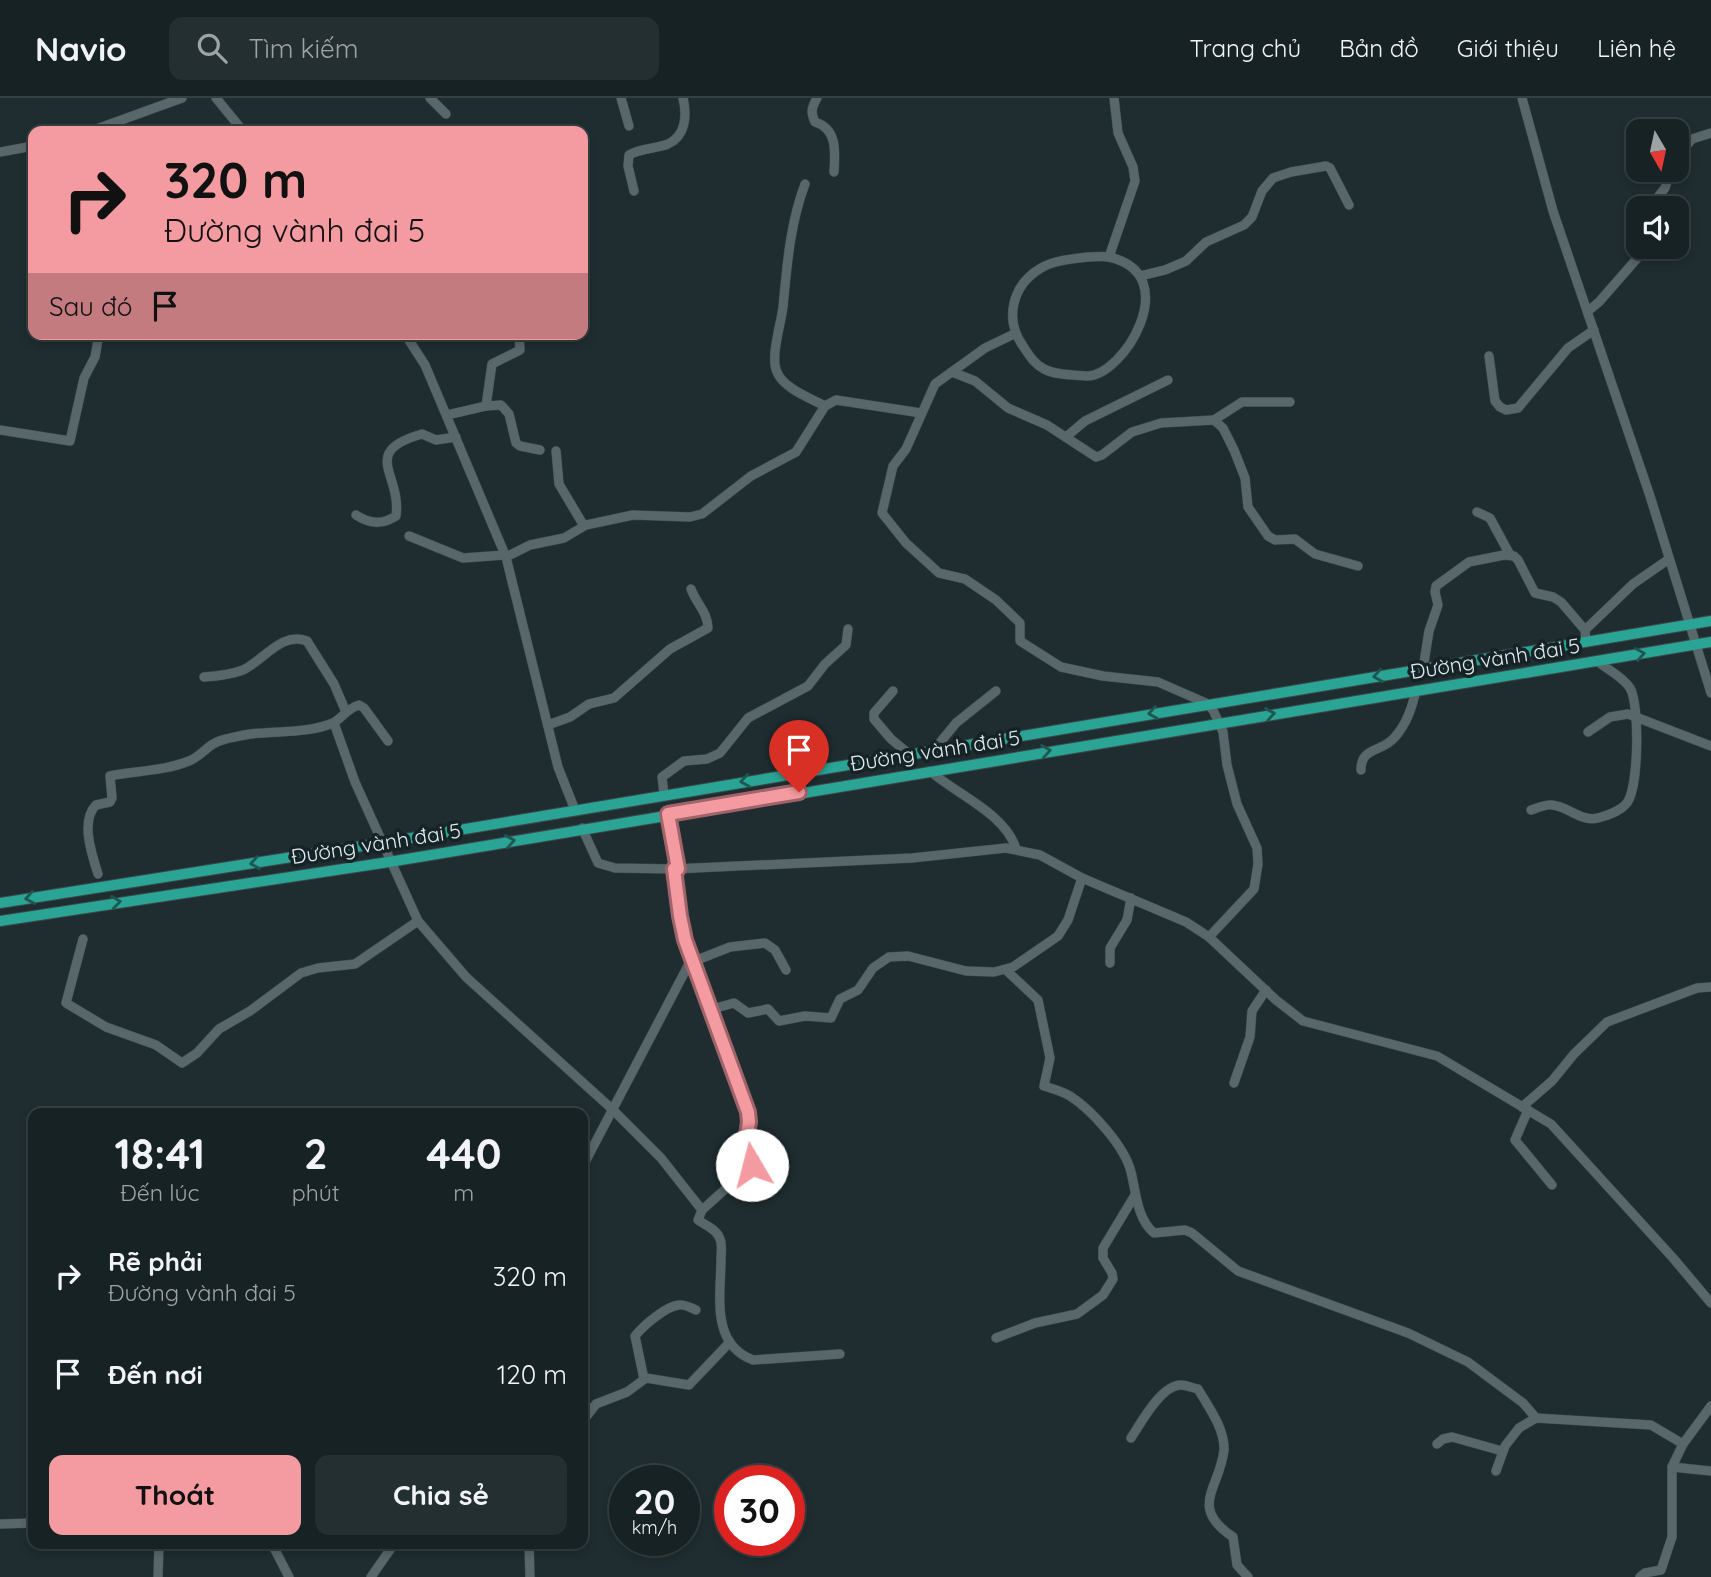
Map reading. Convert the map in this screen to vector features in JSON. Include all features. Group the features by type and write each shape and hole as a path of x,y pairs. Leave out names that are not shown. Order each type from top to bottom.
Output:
{"main road":[{"name":"Đường vành đai 5","path":"0,903 381,843 1423,669 1585,636 1711,621"},
{"name":"Đường vành đai 5","path":"0,921 78,907 389,862 1711,642"},
{"path":"76,891 78,907"}],"street":[{"path":"107,126 182,98"},
{"path":"216,98 239,126"},
{"path":"430,98 446,114"},
{"path":"621,98 629,126"},
{"path":"634,191 628,166 629,155 668,144 678,136 685,120 683,98"},
{"path":"817,98 811,111 812,116 833,138 834,172"},
{"path":"1109,257 1135,181 1133,166 1118,133 1114,98"},
{"path":"1522,98 1553,211 1588,311 1711,693"},
{"path":"1689,143 1711,133"},
{"path":"0,152 28,147"},
{"path":"1140,276 1186,261 1206,242 1244,225 1252,217 1262,191 1273,178 1326,166 1330,168 1349,205"},
{"path":"805,184 797,205 791,235 774,362 779,377 798,392 825,406"},
{"path":"1109,257 1129,266 1140,276 1147,301 1144,315 1123,354 1093,376 1042,369 1014,334 1014,300 1026,281 1040,269 1070,259 1109,257"},
{"path":"1588,311 1637,259"},
{"path":"1489,356 1494,401 1500,407 1512,410 1518,408 1568,348 1594,330"},
{"path":"1014,334 991,345 935,384 906,449 893,467 881,509 884,517 906,543 939,573 965,579 996,600 1020,623 1020,641 1061,667 1118,678 1158,682 1208,704 1226,742 1227,765 1237,804 1257,848 1258,864 1254,888 1209,937"},
{"path":"0,430 70,441 84,378 95,357 98,340"},
{"path":"409,340 425,365 506,556 558,767 575,810"},
{"path":"486,406 492,364 520,350 519,340"},
{"path":"952,372 975,382 1008,408 1047,425 1096,457 1132,432 1161,423 1214,420 1242,402 1290,402"},
{"path":"1066,437 1085,421 1168,380"},
{"path":"408,536 463,558 506,556 536,543 564,538 584,526 633,515 690,517 702,514 751,476 796,452 825,406 836,400 922,413"},
{"path":"447,415 501,405 506,409 516,443 540,450"},
{"path":"1214,420 1223,428 1245,478 1248,507 1268,536 1275,540 1295,539 1315,554 1358,566"},
{"path":"356,515 371,523 396,516 393,485 387,462 388,451 392,447 422,434 436,440 456,437"},
{"path":"556,451 559,484 584,526"},
{"path":"1477,512 1490,518 1510,555 1518,560 1535,593 1557,598 1585,636 1633,584 1669,559"},
{"path":"1423,669 1428,636 1438,605 1436,586 1465,563 1510,555"},
{"path":"548,725 570,717 589,704 623,693 646,668 670,649 708,628 706,614 691,589"},
{"path":"664,794 662,777 677,764 713,757 720,753 752,714 808,686 825,664 846,645 848,629"},
{"path":"204,677 226,676 241,670 262,658 269,650 297,638 307,641 334,684 346,712"},
{"path":"1531,810 1553,805 1587,819 1596,819 1626,804 1631,795 1635,766 1635,704 1630,689 1597,660"},
{"path":"1361,770 1361,761 1365,754 1385,746 1397,736 1410,713 1416,690"},
{"path":"893,691 874,713 874,719 891,739 909,754"},
{"path":"934,750 956,723 996,691"},
{"path":"98,874 90,846 89,816 96,805 110,802 110,776 149,772 190,761 208,746 222,740 254,733 303,731 334,723 355,706 364,708 388,741"},
{"path":"1588,732 1610,717 1628,714 1711,746"},
{"path":"334,723 355,782 418,921 459,970 612,1109 670,1169 702,1210"},
{"path":"930,771 988,813 1012,836 1016,849"},
{"path":"668,814 680,916 692,961 748,1112 746,1141 752,1165 702,1210 698,1220 715,1231 721,1243 719,1312 722,1325 730,1342 746,1358 753,1360 840,1354"},
{"path":"582,828 595,857 606,866 676,869 912,858 995,849 1016,849 1040,856 1082,878 1174,916 1209,937 1303,1021 1428,1052 1525,1108 1558,1130 1711,1303"},
{"path":"712,1009 734,1003 748,1013 768,1009 779,1021 800,1016 831,1018 840,999 858,990 881,961 898,956 918,957 979,973 1006,970 1058,936 1064,928 1082,878"},
{"path":"1110,963 1110,948 1127,920 1131,898"},
{"path":"83,939 66,1003 106,1027 156,1045 181,1063 197,1053 219,1029 250,1011 301,973 318,968 355,964 418,921"},
{"path":"588,1156 692,961 730,947 765,943 775,950 786,970"},
{"path":"1006,970 1038,1000 1051,1058 1044,1086 1071,1097 1106,1130 1130,1167 1135,1195 1145,1223 1154,1233 1185,1230 1238,1271 1413,1336 1476,1366 1523,1403 1536,1418"},
{"path":"1552,1185 1515,1140 1525,1108 1607,1022 1697,988 1711,987"},
{"path":"1234,1083 1250,1037 1252,1011 1266,990"},
{"path":"996,1338 1035,1323 1077,1314 1103,1295 1113,1279 1102,1258 1102,1248 1135,1195"},
{"path":"645,1379 635,1336 642,1326 675,1305 696,1310"},
{"path":"588,1414 596,1404 627,1392 645,1379 689,1385 730,1342"},
{"path":"1131,1438 1159,1397 1174,1386 1183,1385 1198,1389 1212,1412 1223,1440 1224,1450 1209,1501 1212,1518 1233,1537 1237,1565 1248,1577"},
{"path":"1640,1577 1645,1573 1661,1570 1670,1546 1673,1526 1672,1467 1682,1444 1711,1406"},
{"path":"1496,1471 1502,1451 1519,1428 1536,1418 1651,1425 1682,1444"},
{"path":"1437,1444 1443,1438 1452,1437 1502,1451"},
{"path":"1672,1467 1711,1471"},
{"path":"0,1524 28,1524"},
{"path":"158,1577 159,1549"},
{"path":"275,1549 289,1577"},
{"path":"371,1577 391,1549"},
{"path":"529,1549 530,1577"}],"route":[{"path":"752,1165 746,1141 748,1112 714,1015 698,982 682,929 674,869 678,869 668,814 799,792"}]}
